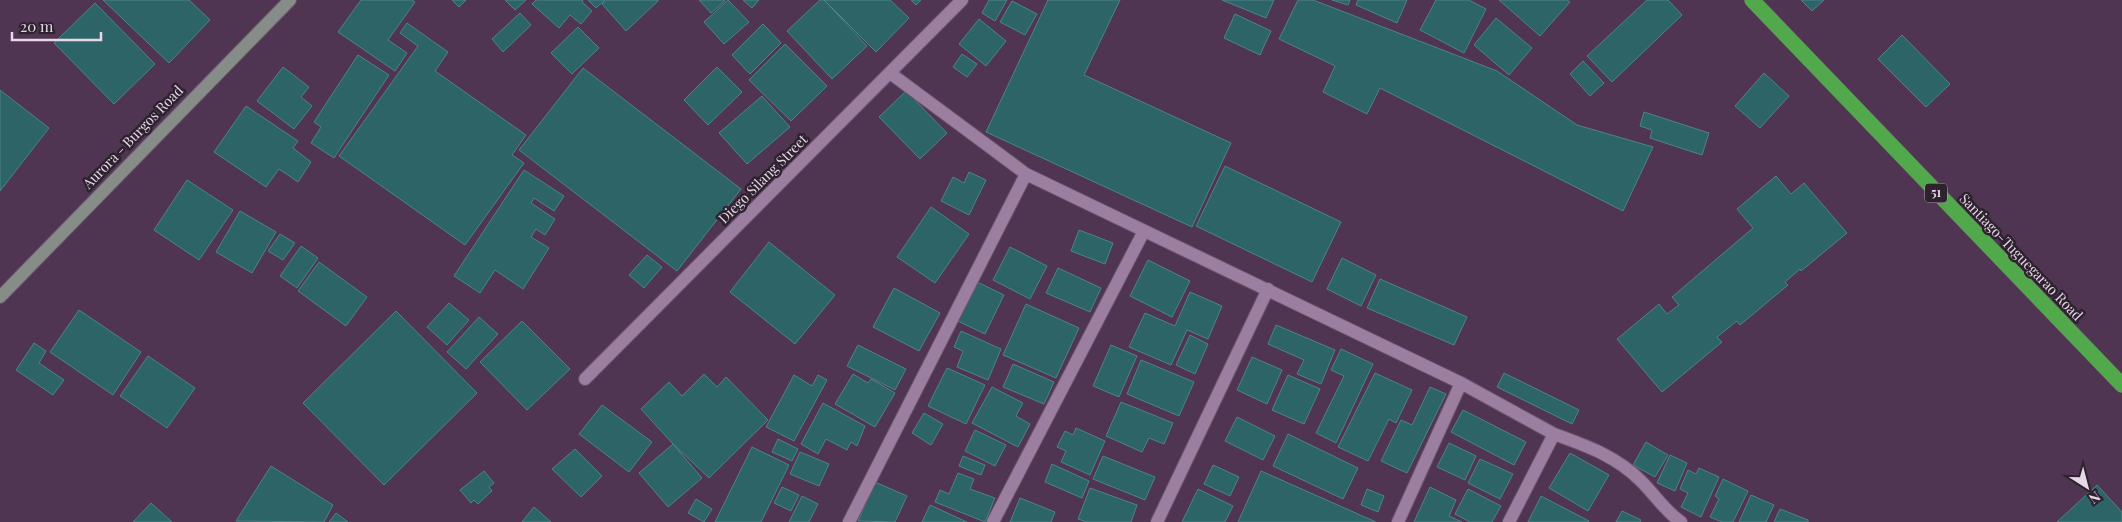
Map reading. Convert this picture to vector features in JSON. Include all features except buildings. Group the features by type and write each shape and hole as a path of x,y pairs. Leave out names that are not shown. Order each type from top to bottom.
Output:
{"highway":[{"name":"Santiago-Tuguegarao Road","path":"1752,0 2122,385"}],"main road":[{"name":"Aurora - Burgos Road","path":"0,297 290,0"}],"street":[{"name":"Diego Silang Street","path":"585,379 962,0"},
{"path":"890,73 1026,174 1268,288 1461,383 1554,434 1597,449 1620,463 1642,482 1673,520"},
{"path":"848,522 1026,174"},
{"path":"993,522 1144,231"},
{"path":"1157,522 1268,288"},
{"path":"1398,522 1461,383"},
{"path":"1510,522 1554,434"}]}
